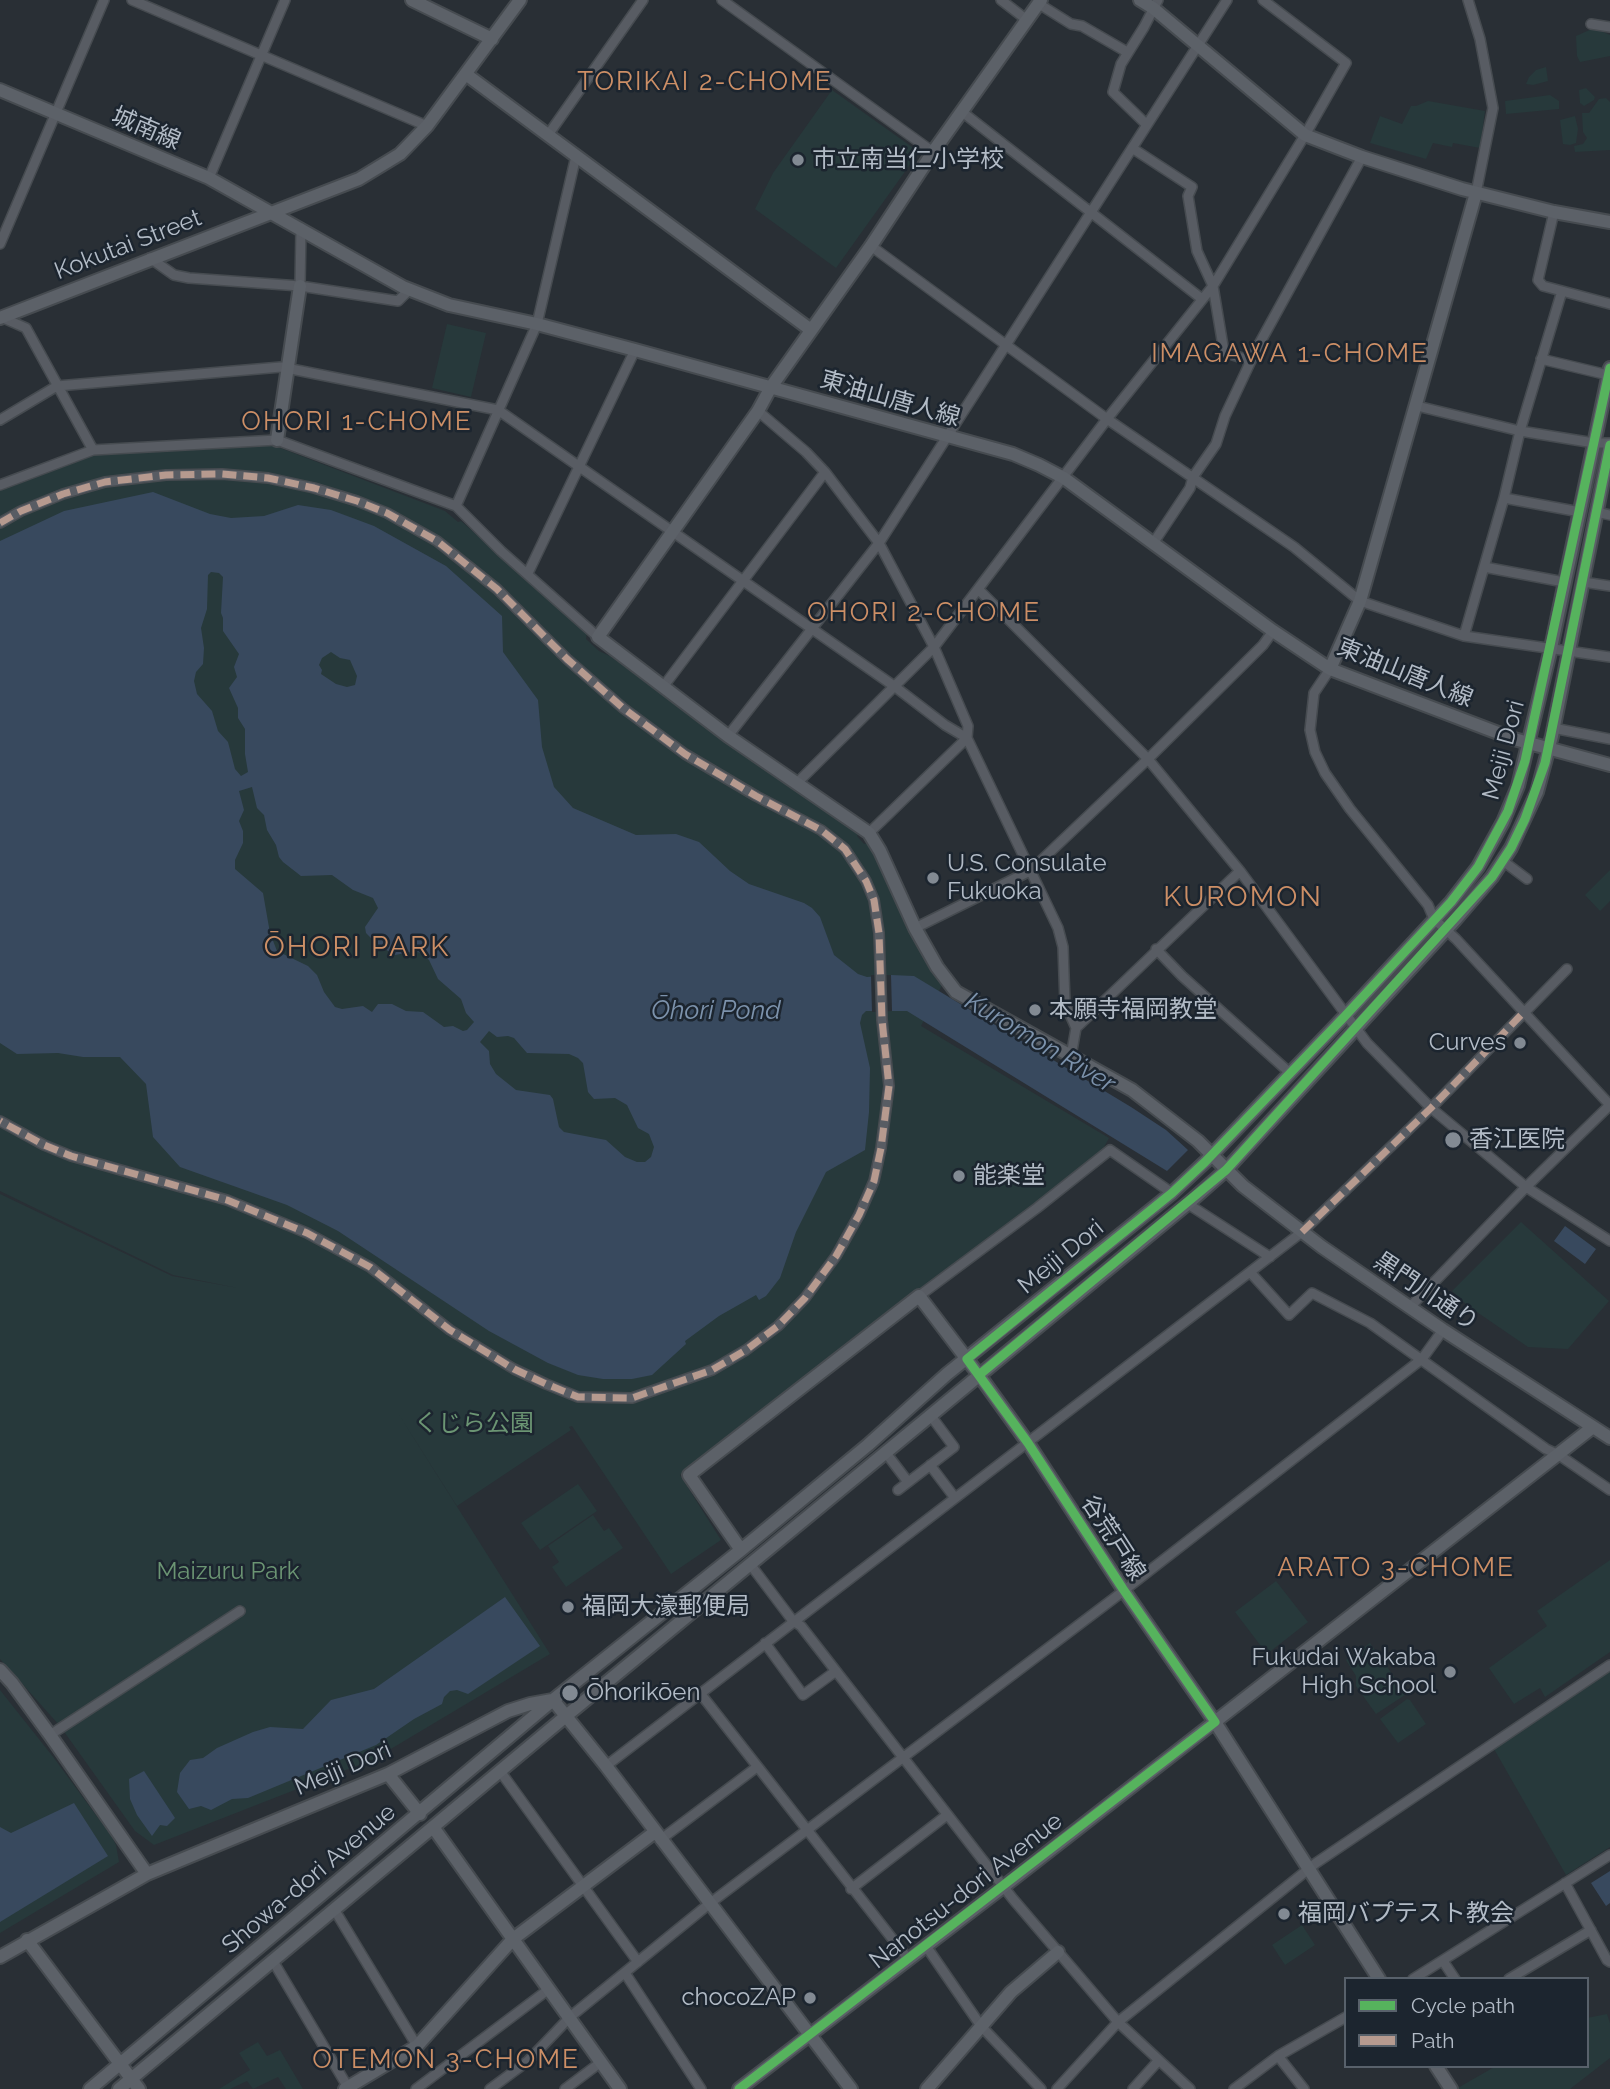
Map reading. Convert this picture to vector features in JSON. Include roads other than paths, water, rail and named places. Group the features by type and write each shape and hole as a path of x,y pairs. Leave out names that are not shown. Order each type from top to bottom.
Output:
{"street":[{"path":"0,244 104,0"},
{"path":"132,0 427,126"},
{"path":"209,178 285,0"},
{"path":"412,0 492,38"},
{"path":"520,0 467,75 811,330"},
{"path":"548,135 643,0"},
{"path":"722,0 933,152"},
{"path":"1000,0 1027,20"},
{"path":"1140,0 1156,4 1198,45 1305,135 1362,157 1476,193 1610,222"},
{"path":"728,736 879,543 1227,0"},
{"path":"797,783 933,647 979,590 1107,419 1213,286 1305,135 1346,63 1263,0"},
{"path":"1410,1307 1610,1105 1434,919 1429,905 1350,809 1325,774 1315,752 1310,730 1314,693 1330,669 1360,601 1476,193 1493,108 1480,39 1468,0"},
{"path":"1040,2 1071,24 1083,26 1127,52"},
{"name":"東油山唐人線","path":"1040,2 961,111 871,246 771,387 1013,454 1064,478 1273,631 1330,669 1530,744 1610,764"},
{"path":"1147,125 1113,92 1121,64 1156,4"},
{"path":"1591,24 1610,27"},
{"name":"Kokutai Street","path":"0,317 359,179 400,154 427,126 467,75"},
{"name":"城南線","path":"0,90 209,178 410,290 449,305 537,324 771,387"},
{"path":"961,111 1202,299"},
{"path":"1132,148 1192,187 1188,196 1197,251 1213,286 1224,352 1251,361"},
{"path":"456,506 537,324 576,156"},
{"path":"1154,542 1216,444 1225,416 1251,361 1362,157"},
{"path":"1554,212 1538,280 1543,286 1610,304"},
{"path":"276,440 300,286 300,228"},
{"path":"871,246 1107,419 1294,547 1360,601 1464,636 1610,657"},
{"path":"150,258 174,275 300,286 398,301 410,290"},
{"path":"1464,636 1504,498 1520,431 1562,291"},
{"path":"0,317 26,328 93,450"},
{"path":"528,573 635,350"},
{"path":"1541,359 1609,371"},
{"path":"0,420 57,386 289,367 498,410 967,738"},
{"name":"Meiji Dori","path":"0,1957 147,1874 388,1774 508,1711 553,1700 868,1445 967,1359 1176,1189 1208,1158 1434,919 1478,867 1493,841 1518,786 1530,744 1609,371"},
{"path":"598,637 758,411 771,387"},
{"path":"1417,406 1520,431 1610,444"},
{"path":"758,411 825,472 879,543 933,647 968,726 967,738 1058,928 1062,947 1065,1003 1076,1028 1071,1056"},
{"path":"0,485 93,450 276,440 456,506 501,551 598,637 728,736 869,833 967,738"},
{"name":"Meiji Dori","path":"566,1716 1223,1173 1492,877 1531,806 1549,749 1610,444"},
{"path":"663,687 825,472"},
{"path":"0,523 21,511 105,482 166,475 222,474 268,478 314,488 387,513 418,529 461,559 623,708 685,754 821,830 845,849 874,900 889,1086 874,1181 836,1256 805,1298 778,1326 746,1350 712,1370 632,1398 578,1397 547,1384 514,1369 461,1336 370,1267 307,1233 227,1200 71,1156 0,1121"},
{"path":"1504,498 1580,512"},
{"path":"1596,512 1610,515"},
{"path":"1484,567 1564,582"},
{"path":"1583,582 1610,586"},
{"path":"979,590 1148,759 1240,871 1338,1001 1354,1028 1431,1108 1527,1186 1610,1241"},
{"path":"915,928 1030,871 1148,759 1263,645 1273,631"},
{"path":"1553,728 1610,739"},
{"name":"黒門川通り","path":"869,833 915,928 937,967 956,992 1132,1090 1198,1141 1208,1158 1223,1173 1302,1232 1443,1331 1610,1438"},
{"path":"1503,861 1527,879"},
{"path":"1076,1028 1240,871"},
{"path":"1156,949 1182,976 1290,1073"},
{"path":"606,1766 1302,1232 1431,1108 1567,969"},
{"path":"741,1550 689,1475 1110,1150 1176,1189"},
{"path":"1190,1202 1270,1257"},
{"path":"1251,1272 1289,1315 1312,1293 1370,1323 1546,1449 1610,1490"},
{"name":"谷荒戸線","path":"919,1296 1028,1443 1215,1722 1378,1977"},
{"path":"490,2089 527,2061 569,2017 709,1904 1124,1590 1422,1359 1443,1331"},
{"path":"898,1490 954,1447 930,1416"},
{"name":"Nanotsu-dori Avenue","path":"739,2089 926,1947 1593,1427"},
{"path":"886,1453 908,1482"},
{"path":"930,1465 955,1498"},
{"path":"750,1564 1003,1887 1118,2022 1189,2089"},
{"path":"50,1735 240,1612"},
{"path":"765,1643 803,1695 836,1671"},
{"path":"1057,2089 1118,2022 1310,1868 1610,1665"},
{"path":"0,1670 50,1735 147,1874"},
{"path":"700,1693 909,1960"},
{"path":"553,1700 851,2089"},
{"name":"Showa-dori Avenue","path":"90,2089 553,1700"},
{"name":"Showa-dori Avenue","path":"119,2089 135,2084 272,1961 566,1716"},
{"path":"272,1961 347,2088 417,2046 513,1939 583,1885 757,1767"},
{"path":"500,1771 638,1962"},
{"path":"388,1774 420,1814"},
{"path":"852,1889 947,1815"},
{"path":"433,1827 620,2089"},
{"path":"1416,1977 1610,1855"},
{"path":"1565,1883 1610,1962"},
{"path":"334,1909 417,2046"},
{"path":"1512,1977 1591,1930"},
{"path":"27,1940 135,2084"},
{"path":"926,1947 981,2026 1041,2089"},
{"path":"927,2089 1011,1992 1058,1952"},
{"path":"1443,1961 1454,1977"},
{"path":"625,1973 701,2089"},
{"path":"416,2089 549,1989"},
{"path":"1234,2089 1278,2056 1344,2018"},
{"path":"1278,2056 1304,2089"},
{"path":"1133,2089 1159,2060"},
{"path":"565,2089 601,2062"},
{"path":"1437,2068 1451,2089"}],"water":[{"name":"Ōhori Pond","path":"153,492 210,514 231,518 264,516 298,505 331,510 374,526 446,566 502,616 503,652 538,700 542,747 554,787 573,808 636,835 676,834 699,842 730,871 749,884 812,908 820,917 834,955 858,974 867,977 914,976 1131,1107 1166,1130 1188,1150 1167,1171 907,1011 866,1011 860,1023 870,1068 865,1150 826,1172 796,1232 780,1278 766,1296 759,1300 756,1295 719,1316 685,1341 686,1344 652,1375 632,1379 603,1379 578,1375 548,1363 489,1331 338,1231 287,1205 180,1167 153,1137 146,1084 120,1057 83,1057 58,1053 17,1054 0,1043 0,541 64,511","holes":["211,572 219,573 223,577 223,631 239,654 234,667 237,677 229,688 238,708 238,718 245,729 248,772 241,776 235,769 228,742 218,731 212,711 197,694 194,681 196,672 203,664 201,628 207,609 208,575","331,652 350,660 357,676 355,685 347,687 336,684 321,674 319,665 322,658","252,787 257,808 264,815 267,830 283,862 301,876 332,875 353,890 373,898 378,908 365,927 366,933 378,945 395,955 416,951 424,955 438,979 461,999 466,1013 474,1022 467,1030 453,1026 444,1027 423,1012 406,1011 392,1004 378,1004 372,1012 363,1006 342,1009 335,1007 324,992 317,975 308,966 277,951 270,933 263,893 235,869 235,860 243,843 243,831 239,821 244,810 239,791","489,1031 497,1037 514,1038 527,1053 569,1054 578,1058 583,1063 588,1092 594,1099 615,1098 627,1105 638,1128 649,1134 654,1147 651,1157 645,1162 637,1162 625,1157 606,1140 564,1132 559,1127 550,1095 516,1090 496,1074 490,1064 489,1051 480,1042"]},
{"path":"1565,1226 1596,1249 1585,1264 1554,1241"},
{"path":"505,1597 540,1646 468,1694 457,1690 450,1691 442,1704 376,1745 248,1798 232,1799 211,1810 201,1806 189,1809 177,1792 180,1773 190,1760 203,1758 217,1748 270,1727 303,1729 331,1700 374,1689"},
{"path":"144,1771 175,1818 167,1826 160,1825 152,1836 137,1815 130,1799 129,1779"},
{"path":"74,1803 108,1856 0,1922 0,1827 11,1833"},
{"path":"1610,1871 1610,1903 1606,1906 1591,1883"}],"place":[{"name":"市立南当仁小学校","path":"798,160"},
{"name":"U.S. Consulate Fukuoka","path":"933,878"},
{"name":"本願寺福岡教堂","path":"1035,1010"},
{"name":"Curves","path":"1520,1043"},
{"name":"香江医院","path":"1453,1140"},
{"name":"能楽堂","path":"959,1176"},
{"name":"福岡大濠郵便局","path":"568,1607"},
{"name":"Fukudai Wakaba High School","path":"1450,1672"},
{"name":"Ōhorikōen","path":"570,1693"},
{"name":"福岡バプテスト教会","path":"1284,1914"},
{"name":"chocoZAP","path":"810,1998"}],"district":[{"name":"TORIKAI 2-CHOME","path":"705,82"},
{"name":"IMAGAWA 1-CHOME","path":"1290,354"},
{"name":"OHORI 1-CHOME","path":"357,422"},
{"name":"OHORI 2-CHOME","path":"924,613"},
{"name":"KUROMON","path":"1243,898"},
{"name":"ŌHORI PARK","path":"357,948"},
{"name":"ARATO 3-CHOME","path":"1396,1568"},
{"name":"OTEMON 3-CHOME","path":"446,2060"}],"water label":[{"name":"Kuromon River","path":"1040,1043"}],"park label":[{"name":"くじら公園","path":"474,1424"},
{"name":"Maizuru Park","path":"228,1572"}]}
